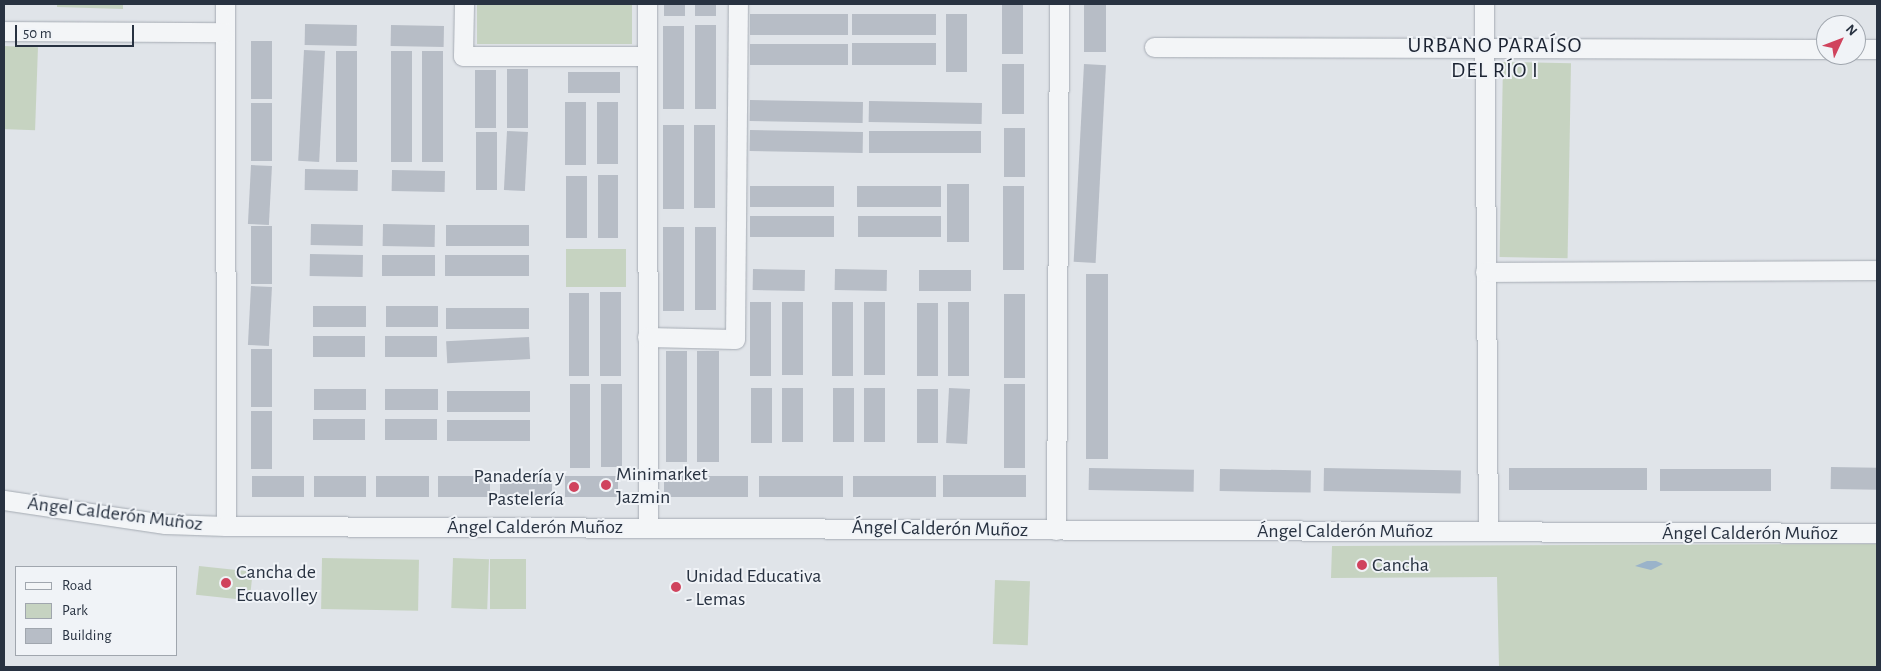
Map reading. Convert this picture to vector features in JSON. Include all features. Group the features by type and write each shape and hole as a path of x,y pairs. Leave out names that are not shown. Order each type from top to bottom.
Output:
{"street":[{"path":"225,4 226,526"},
{"path":"464,4 463,56 647,56"},
{"path":"647,4 648,527"},
{"path":"647,337 735,339 738,4"},
{"path":"1056,530 1059,4"},
{"path":"1484,4 1488,531"},
{"path":"4,30 224,32"},
{"path":"1154,47 1816,48"},
{"path":"1485,272 1877,270"},
{"name":"Ángel Calderón Muñoz","path":"4,500 165,524 226,526 1877,533"}],"green space":[{"path":"57,4 123,4 123,9 57,7"},
{"path":"477,4 632,4 632,44 477,44"},
{"path":"4,46 38,47 35,130 4,129"},
{"path":"1503,62 1571,63 1568,258 1500,257"},
{"path":"566,249 626,249 626,287 566,287"},
{"path":"1877,544 1877,667 1499,667 1497,577 1331,578 1332,546"},
{"path":"322,558 419,560 418,611 321,609"},
{"path":"453,558 489,559 487,609 451,608"},
{"path":"490,559 526,559 526,609 490,609"},
{"name":"Cancha de Ecuavolley","path":"199,566 253,572 250,600 196,595"},
{"path":"995,580 1030,581 1028,645 993,644"}],"water":[{"path":"1647,561 1656,561 1663,564 1651,570 1635,566"}],"building":[{"path":"664,4 685,4 685,16 664,16"},
{"path":"695,4 716,4 716,16 695,16"},
{"path":"1002,4 1023,4 1023,54 1002,54"},
{"path":"1084,4 1106,4 1106,52 1084,52"},
{"path":"750,14 848,14 848,35 750,35"},
{"path":"852,14 936,14 936,35 852,35"},
{"path":"946,14 967,14 967,72 946,72"},
{"path":"305,24 357,25 357,46 305,45"},
{"path":"391,25 444,26 444,47 391,46"},
{"path":"695,25 716,25 716,109 695,109"},
{"path":"663,26 684,26 684,109 663,109"},
{"path":"251,41 272,41 272,99 251,99"},
{"path":"852,43 936,43 936,65 852,65"},
{"path":"750,44 848,44 848,65 750,65"},
{"path":"304,50 325,51 319,162 298,161"},
{"path":"336,51 357,51 357,162 336,162"},
{"path":"391,51 412,51 412,162 391,162"},
{"path":"422,51 443,51 443,162 422,162"},
{"path":"1002,64 1024,64 1024,114 1002,114"},
{"path":"1084,64 1106,65 1096,263 1074,262"},
{"path":"507,69 528,69 528,128 507,128"},
{"path":"475,70 496,70 496,128 475,128"},
{"path":"568,72 620,72 620,93 568,93"},
{"path":"750,100 863,102 863,123 750,121"},
{"path":"869,101 982,103 982,124 869,122"},
{"path":"565,102 586,102 586,165 565,165"},
{"path":"597,102 618,102 618,164 597,164"},
{"path":"251,103 272,103 272,161 251,161"},
{"path":"663,125 684,125 684,209 663,209"},
{"path":"694,125 715,125 715,208 694,208"},
{"path":"1004,128 1025,128 1025,177 1004,177"},
{"path":"750,130 863,132 863,153 750,151"},
{"path":"507,131 528,132 525,191 504,190"},
{"path":"869,131 981,131 981,153 869,153"},
{"path":"476,132 497,132 497,190 476,190"},
{"path":"251,165 272,166 269,225 248,224"},
{"path":"305,169 358,170 358,191 305,190"},
{"path":"392,170 445,171 445,192 392,191"},
{"path":"598,175 618,175 618,238 598,238"},
{"path":"566,176 587,176 587,238 566,238"},
{"path":"947,184 969,184 969,242 947,242"},
{"path":"750,186 834,186 834,207 750,207"},
{"path":"857,186 941,186 941,207 857,207"},
{"path":"1003,186 1024,186 1024,270 1003,270"},
{"path":"750,216 834,216 834,237 750,237"},
{"path":"858,216 941,216 941,237 858,237"},
{"path":"311,224 363,225 363,246 311,245"},
{"path":"383,224 435,225 435,247 383,246"},
{"path":"446,225 529,225 529,246 446,246"},
{"path":"251,226 272,226 272,284 251,284"},
{"path":"663,227 684,227 684,311 663,311"},
{"path":"695,227 716,227 716,310 695,310"},
{"path":"310,254 363,255 363,277 310,276"},
{"path":"382,255 435,255 435,276 382,276"},
{"path":"445,255 529,255 529,276 445,276"},
{"path":"753,269 805,270 805,291 753,290"},
{"path":"835,269 887,270 887,291 835,290"},
{"path":"919,270 971,270 971,291 919,291"},
{"path":"1086,274 1108,274 1108,459 1086,459"},
{"path":"251,286 272,287 269,346 248,345"},
{"path":"600,292 621,292 621,376 600,376"},
{"path":"569,293 589,293 589,376 569,376"},
{"path":"1004,294 1025,294 1025,378 1004,378"},
{"path":"750,302 771,302 771,376 750,376"},
{"path":"782,302 803,302 803,375 782,375"},
{"path":"832,302 853,302 853,376 832,376"},
{"path":"864,302 885,302 885,375 864,375"},
{"path":"948,302 969,302 969,376 948,376"},
{"path":"917,303 938,303 938,376 917,376"},
{"path":"313,306 366,306 366,327 313,327"},
{"path":"386,306 438,306 438,327 386,327"},
{"path":"446,308 529,308 529,329 446,329"},
{"path":"313,336 365,336 365,357 313,357"},
{"path":"385,336 437,336 437,357 385,357"},
{"path":"529,337 530,359 447,363 446,341"},
{"path":"251,349 272,349 272,407 251,407"},
{"path":"666,351 687,351 687,462 666,462"},
{"path":"697,351 719,351 719,462 697,462"},
{"path":"570,384 590,384 590,468 570,468"},
{"path":"601,384 622,384 622,467 601,467"},
{"path":"1004,384 1025,384 1025,468 1004,468"},
{"path":"751,388 772,388 772,443 751,443"},
{"path":"782,388 803,388 803,442 782,442"},
{"path":"833,388 854,388 854,442 833,442"},
{"path":"864,388 885,388 885,442 864,442"},
{"path":"949,388 970,389 967,444 946,443"},
{"path":"314,389 366,389 366,410 314,410"},
{"path":"385,389 438,389 438,410 385,410"},
{"path":"917,389 938,389 938,443 917,443"},
{"path":"447,391 530,391 530,412 447,412"},
{"path":"251,411 272,411 272,469 251,469"},
{"path":"313,419 365,419 365,440 313,440"},
{"path":"385,419 437,419 437,440 385,440"},
{"path":"447,420 530,420 530,441 447,441"},
{"path":"1831,467 1877,468 1877,490 1831,489"},
{"path":"1089,468 1194,470 1194,492 1089,490"},
{"path":"1324,468 1461,470 1461,493 1324,491"},
{"path":"1509,468 1647,468 1647,490 1509,490"},
{"path":"1220,469 1311,471 1311,493 1220,491"},
{"path":"1660,469 1771,469 1771,491 1660,491"},
{"path":"943,475 1026,475 1026,497 943,497"},
{"path":"252,476 304,476 304,497 252,497"},
{"path":"314,476 366,476 366,497 314,497"},
{"path":"376,476 429,476 429,497 376,497"},
{"path":"438,476 490,476 490,497 438,497"},
{"path":"500,476 552,476 552,497 500,497"},
{"path":"565,476 618,476 618,497 565,497"},
{"path":"664,476 748,476 748,497 664,497"},
{"path":"759,476 843,476 843,497 759,497"},
{"path":"853,476 936,476 936,497 853,497"}],"place":[{"name":"Minimarket Jazmin","path":"606,485"},
{"name":"Panadería y Pastelería","path":"574,487"},
{"name":"Cancha","path":"1362,565"},
{"name":"Cancha de Ecuavolley","path":"226,583"},
{"name":"Unidad Educativa - Lemas","path":"676,587"}],"district":[{"name":"URBANO PARAÍSO DEL RÍO I","path":"1495,58"}]}
